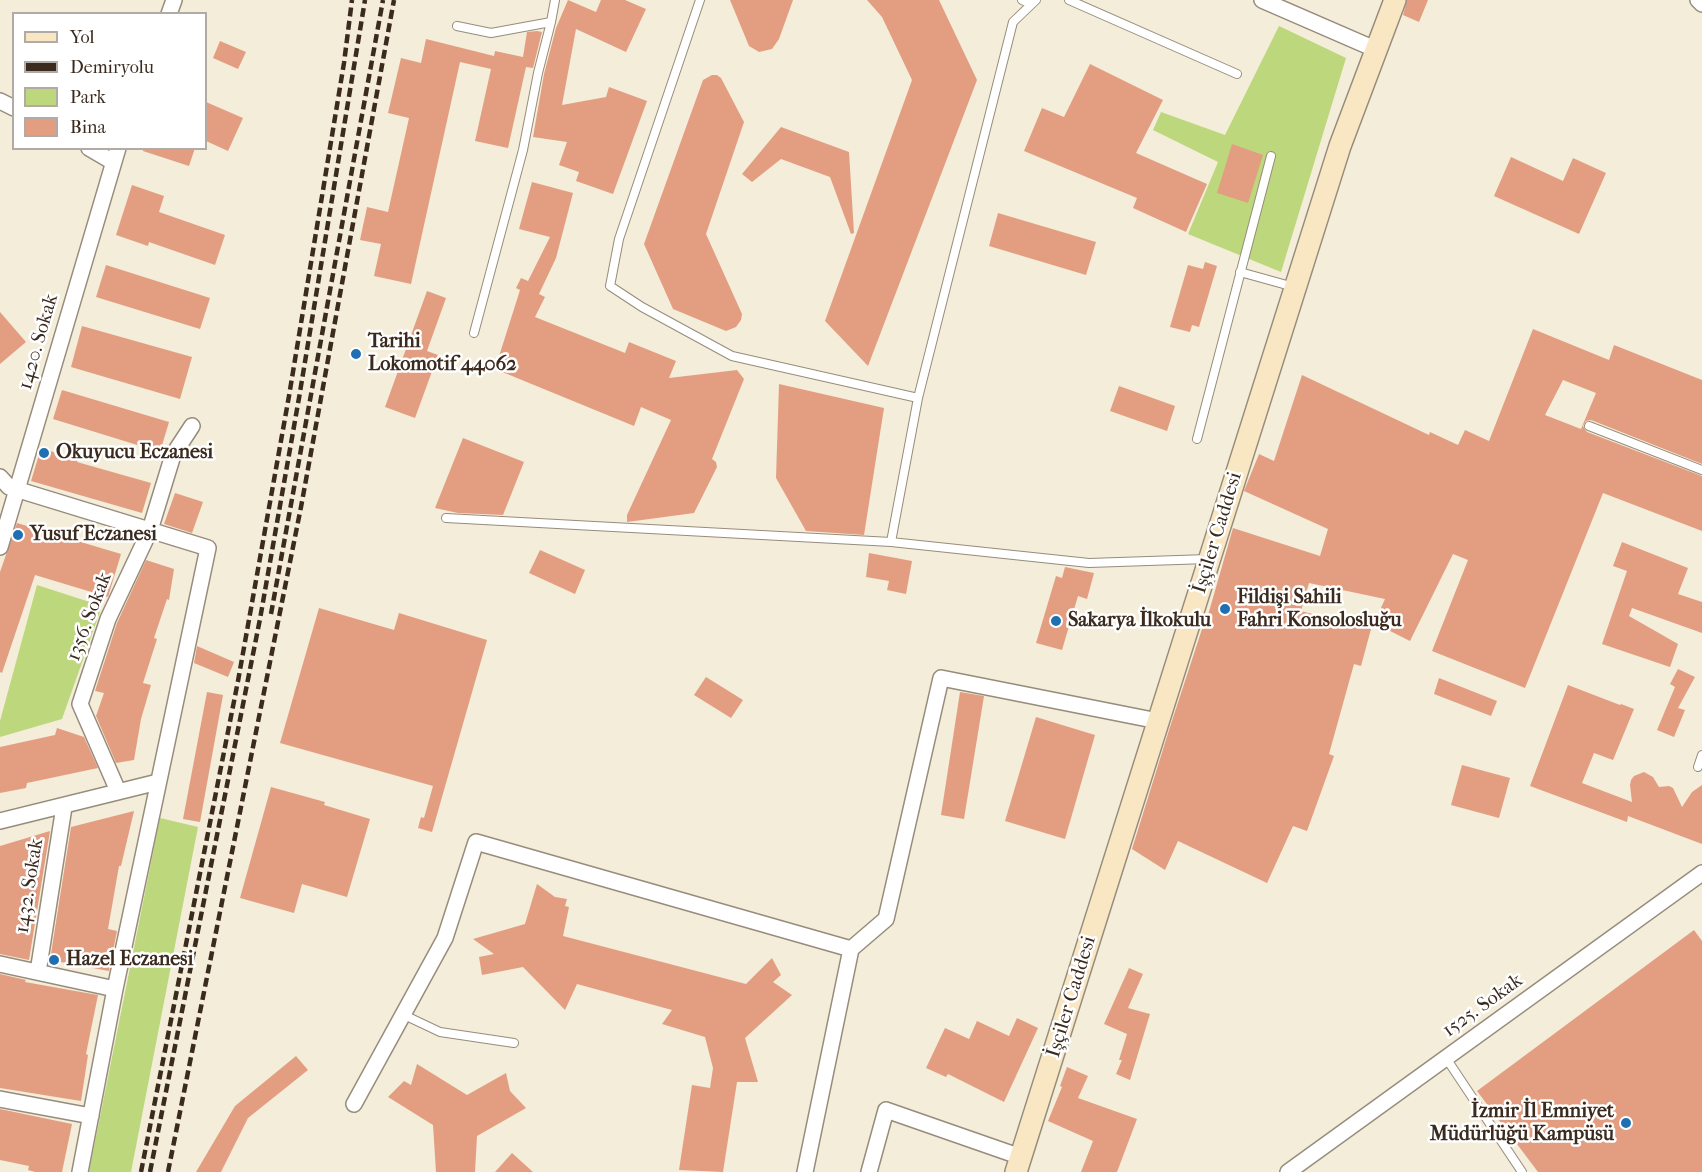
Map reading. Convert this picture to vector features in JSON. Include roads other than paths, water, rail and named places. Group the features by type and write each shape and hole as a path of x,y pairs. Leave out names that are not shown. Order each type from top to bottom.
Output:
{"street":[{"path":"1262,0 1377,50"},
{"name":"İşçiler Caddesi","path":"1019,1164 1340,146 1395,0"},
{"path":"1698,0 1702,3"},
{"path":"97,150 116,155"},
{"name":"1420. Sokak","path":"0,547 116,155"},
{"name":"1356. Sokak","path":"118,791 80,704 108,619 150,530 173,455 192,426"},
{"path":"0,477 9,487 208,548 115,989 80,1172"},
{"path":"806,1172 851,949 886,919 941,678 1158,721"},
{"path":"0,821 158,782"},
{"name":"1432. Sokak","path":"38,972 64,807"},
{"path":"354,1104 445,938 476,842 851,949"},
{"name":"1525. Sokak","path":"1288,1172 1702,873"},
{"path":"0,964 115,989"},
{"path":"0,1099 91,1116"},
{"path":"869,1172 886,1110 1019,1164"}],"lane":[{"path":"474,333 524,150 537,73 555,0"},
{"path":"700,0 619,239 610,286 642,307 732,356 918,398"},
{"path":"1022,0 1033,2"},
{"path":"1070,0 1237,74"},
{"path":"891,542 918,398 1013,22 1033,2"},
{"path":"457,26 491,33 551,22"},
{"path":"1197,439 1271,156"},
{"path":"1240,272 1295,288"},
{"path":"1589,426 1702,470"},
{"path":"446,518 891,542 1089,563 1210,558"},
{"path":"1698,767 1702,755"},
{"path":"404,1015 440,1032 514,1043"},
{"path":"1446,1058 1522,1172"}],"railway":[{"path":"141,1172 238,681 289,396 344,63 352,0"},
{"path":"150,1172 260,619 365,0"},
{"path":"271,614 383,0"},
{"path":"168,1172 301,507 394,0"}],"place":[{"name":"Tarihi Lokomotif 44062","path":"356,354"},
{"name":"Okuyucu Eczanesi","path":"44,453"},
{"name":"Yusuf Eczanesi","path":"18,535"},
{"name":"Fildişi Sahili Fahri Konsolosluğu","path":"1225,609"},
{"name":"Sakarya İlkokulu","path":"1056,621"},
{"name":"Hazel Eczanesi","path":"54,960"},
{"name":"İzmir İl Emniyet Müdürlüğü Kampüsü","path":"1626,1123"}]}
